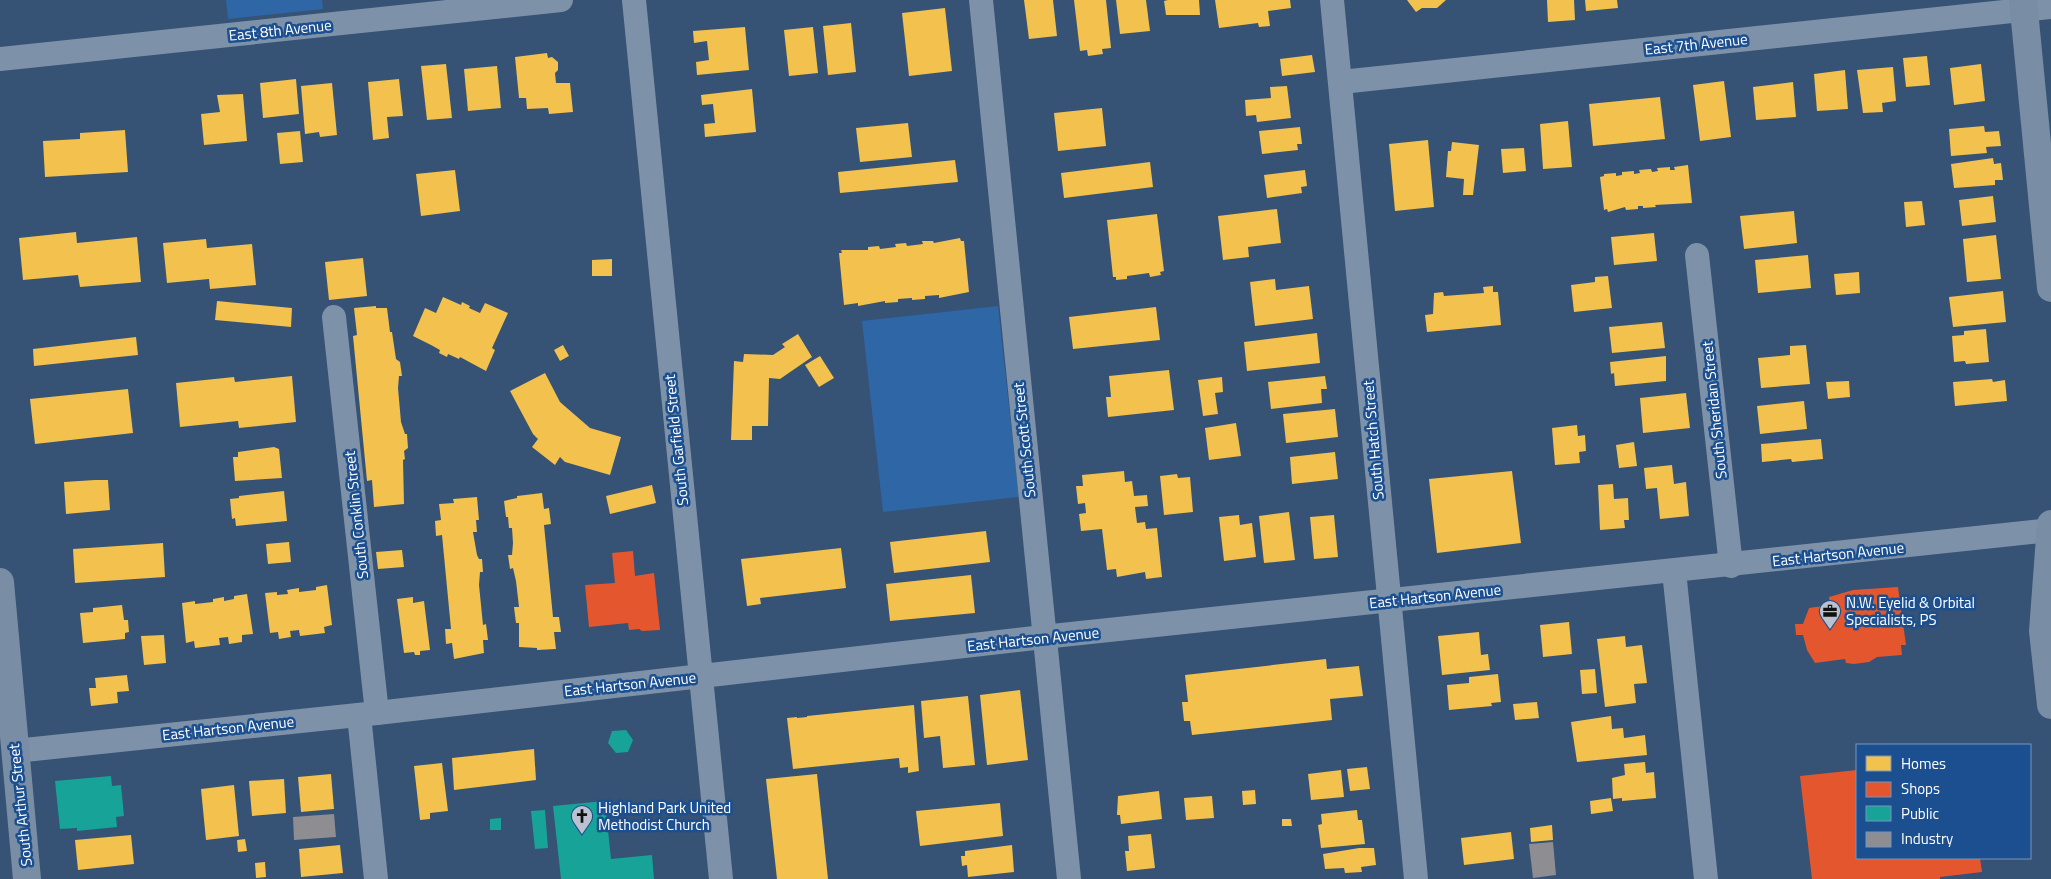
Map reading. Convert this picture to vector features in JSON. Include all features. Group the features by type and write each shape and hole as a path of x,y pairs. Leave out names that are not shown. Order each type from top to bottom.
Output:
{"street":[{"name":"East 8th Avenue","path":"0,58 561,0"},
{"name":"South Garfield Street","path":"634,0 699,676 721,879"},
{"name":"South Scott Street","path":"981,0 1068,879"},
{"name":"South Hatch Street","path":"1332,0 1388,602 1416,879"},
{"name":"East 7th Avenue","path":"1341,82 2024,5 2051,7"},
{"path":"2024,5 2051,288"},
{"name":"South Sheridan Street","path":"1697,255 1731,566"},
{"name":"South Conklin Street","path":"334,317 368,714 376,879"},
{"name":"East Hartson Avenue","path":"15,751 368,714 1043,637 1731,566 2051,528"},
{"path":"2051,528 2044,631 2051,705"},
{"path":"1674,571 1706,879"},
{"name":"South Arthur Street","path":"0,582 28,879"}],"shaded area":[{"path":"226,0 322,0 323,9 228,19"},
{"path":"998,306 1019,497 883,512 862,321"}],"building: Homes":[{"path":"1024,0 1053,0 1057,36 1029,39"},
{"path":"1074,0 1106,0 1111,48 1102,49 1103,54 1088,56 1087,50 1080,51"},
{"path":"1116,0 1146,0 1150,31 1120,34"},
{"path":"1199,0 1200,15 1166,15 1164,1"},
{"path":"1215,0 1290,0 1291,8 1268,11 1270,26 1259,27 1258,23 1219,28"},
{"path":"1407,0 1446,0 1437,8 1422,8 1416,12"},
{"path":"1547,0 1574,0 1575,20 1548,22"},
{"path":"1585,0 1617,0 1618,8 1586,11"},
{"path":"945,8 952,71 909,76 902,13"},
{"path":"851,23 856,72 828,75 823,26"},
{"path":"745,27 749,70 697,75 696,62 709,60 707,41 694,43 693,31"},
{"path":"813,27 818,73 789,76 784,30"},
{"path":"547,53 548,58 552,57 558,62 558,70 555,73 556,83 570,83 573,112 549,114 548,108 527,109 526,98 519,98 515,57"},
{"path":"1312,55 1315,72 1282,76 1280,59"},
{"path":"1927,56 1930,85 1906,87 1903,58"},
{"path":"446,64 452,118 427,120 421,66"},
{"path":"1981,64 1985,101 1954,105 1950,68"},
{"path":"497,66 501,108 468,111 464,69"},
{"path":"1893,67 1896,101 1882,103 1883,112 1863,113 1857,70"},
{"path":"1845,70 1848,109 1817,111 1814,74"},
{"path":"296,79 299,114 263,118 260,83"},
{"path":"399,79 403,116 387,117 389,138 373,140 368,82"},
{"path":"1724,81 1731,137 1700,141 1693,85"},
{"path":"1793,82 1796,117 1756,120 1753,87"},
{"path":"332,83 337,135 320,137 319,132 305,134 301,86"},
{"path":"1287,86 1291,118 1257,122 1256,115 1246,116 1245,100 1271,98 1270,87"},
{"path":"752,89 756,132 705,137 704,124 715,123 713,104 702,105 701,95"},
{"path":"243,94 247,141 204,145 201,114 220,112 217,95"},
{"path":"1660,97 1665,139 1593,146 1589,104"},
{"path":"1102,108 1106,146 1058,151 1054,113"},
{"path":"1568,121 1572,167 1543,169 1540,124"},
{"path":"908,123 912,157 860,162 856,128"},
{"path":"1984,126 1985,132 1999,131 2001,146 1986,147 1987,153 1951,156 1949,129"},
{"path":"1300,127 1302,144 1297,144 1298,150 1262,154 1259,131"},
{"path":"125,130 128,172 45,177 43,141 80,139 80,133"},
{"path":"300,131 303,162 280,164 277,133"},
{"path":"1428,140 1434,207 1395,211 1389,144"},
{"path":"1452,142 1479,145 1473,195 1463,195 1464,179 1446,177 1448,151 1451,151"},
{"path":"1524,148 1526,171 1503,173 1501,149"},
{"path":"1993,158 1994,164 2001,163 2003,180 1995,180 1995,185 1954,188 1951,164"},
{"path":"955,160 958,182 840,193 838,172"},
{"path":"1150,162 1153,187 1064,198 1061,173"},
{"path":"1688,165 1692,203 1655,205 1656,207 1643,208 1643,206 1638,206 1638,209 1626,210 1625,207 1608,212 1607,209 1604,210 1600,177 1604,176 1604,174 1616,173 1616,176 1622,175 1622,172 1634,171 1634,174 1640,173 1639,170 1651,169 1652,172 1658,171 1657,168 1670,167 1670,170 1675,170 1674,167"},
{"path":"455,170 460,211 421,216 416,174"},
{"path":"1305,170 1307,186 1301,187 1302,193 1267,198 1264,175"},
{"path":"1993,196 1996,222 1962,226 1959,200"},
{"path":"1922,201 1925,225 1906,227 1904,202"},
{"path":"1277,209 1281,243 1248,247 1249,257 1223,260 1218,216"},
{"path":"1794,211 1797,243 1744,249 1740,216"},
{"path":"1157,214 1164,271 1160,272 1161,275 1150,277 1149,273 1127,276 1127,279 1116,280 1116,277 1113,277 1107,220"},
{"path":"76,232 77,243 137,237 141,282 80,287 78,275 23,280 19,238"},
{"path":"1654,233 1657,261 1614,265 1611,237"},
{"path":"1996,235 2001,279 1967,282 1963,239"},
{"path":"960,238 961,241 964,241 969,292 939,298 939,295 925,296 925,299 898,299 898,302 885,303 885,301 858,306 858,303 844,305 839,253 842,253 841,250 868,250 868,247 879,246 880,249 896,247 895,244 906,243 907,246 923,244 922,241 933,241 934,243"},
{"path":"206,239 207,248 252,244 256,285 210,289 209,279 167,283 163,243"},
{"path":"1808,255 1811,288 1758,293 1755,260"},
{"path":"363,258 367,296 329,300 325,262"},
{"path":"612,259 612,276 592,276 592,260"},
{"path":"1859,272 1860,293 1836,295 1834,274"},
{"path":"1608,276 1612,308 1574,312 1571,285 1595,282 1595,277"},
{"path":"1275,279 1276,290 1309,286 1313,319 1255,326 1250,282"},
{"path":"1493,286 1493,292 1498,292 1501,325 1427,332 1425,315 1433,314 1434,293 1443,292 1444,296 1484,293 1483,287"},
{"path":"2003,291 2006,322 1953,327 1949,297"},
{"path":"443,297 461,305 462,302 480,313 485,303 508,313 492,348 495,350 486,371 460,357 459,359 448,354 447,357 439,353 440,350 413,336 425,308 436,313"},
{"path":"217,301 292,308 291,327 215,320"},
{"path":"376,306 376,308 387,308 396,359 400,362 402,376 399,376 398,388 401,422 405,434 407,434 408,448 404,451 405,459 403,460 404,504 374,507 372,480 367,481 353,336 357,335 354,308"},
{"path":"1156,307 1160,340 1073,349 1069,317"},
{"path":"1662,322 1665,348 1612,353 1609,327"},
{"path":"1986,329 1989,362 1966,364 1965,361 1954,362 1952,336 1964,335 1964,331"},
{"path":"1317,333 1320,363 1247,371 1244,342"},
{"path":"798,334 812,357 780,379 769,378 768,426 752,426 752,440 731,440 734,361 743,362 744,354 773,355 785,347 782,344"},
{"path":"136,337 138,355 34,366 33,349"},
{"path":"563,345 569,356 560,361 554,350"},
{"path":"1806,345 1810,384 1761,388 1758,358 1790,355 1790,346"},
{"path":"820,356 834,378 819,387 805,365"},
{"path":"1666,356 1666,381 1615,386 1614,373 1611,374 1610,362"},
{"path":"1169,370 1174,410 1108,417 1106,397 1111,397 1109,376"},
{"path":"545,373 560,402 590,428 621,437 610,475 565,462 560,457 555,465 532,447 538,439 533,434 510,391"},
{"path":"292,376 296,422 239,428 238,421 180,427 176,383 234,377 235,382"},
{"path":"1325,376 1327,389 1321,389 1322,403 1271,409 1268,382"},
{"path":"1222,377 1223,392 1215,393 1218,414 1203,416 1198,380"},
{"path":"1992,379 1993,382 2005,380 2007,401 1955,406 1953,382"},
{"path":"1849,381 1850,397 1828,399 1826,382"},
{"path":"128,389 133,433 35,444 30,399"},
{"path":"1686,393 1690,428 1643,433 1640,398"},
{"path":"1804,401 1807,429 1760,434 1757,406"},
{"path":"1335,409 1338,437 1286,443 1283,414"},
{"path":"1236,423 1241,456 1209,460 1205,428"},
{"path":"1577,425 1578,436 1585,435 1586,451 1579,452 1580,463 1555,465 1552,428"},
{"path":"1821,439 1823,459 1792,462 1791,459 1762,462 1761,444"},
{"path":"1634,442 1637,466 1619,468 1616,445"},
{"path":"274,447 279,449 282,478 235,481 233,457 238,457 238,452"},
{"path":"1335,452 1338,479 1292,484 1290,457"},
{"path":"1672,465 1674,484 1686,482 1689,516 1660,519 1657,488 1646,489 1644,468"},
{"path":"1124,471 1125,482 1132,481 1134,496 1147,495 1148,506 1135,507 1137,523 1145,522 1146,529 1157,528 1162,577 1146,579 1145,572 1117,577 1116,569 1107,570 1102,529 1081,531 1079,514 1086,513 1085,503 1078,504 1076,486 1083,486 1082,475"},
{"path":"1512,471 1521,543 1437,553 1429,479"},
{"path":"1177,474 1178,478 1190,477 1193,512 1164,515 1160,476"},
{"path":"108,480 110,510 66,514 64,482"},
{"path":"1613,484 1614,499 1628,498 1629,520 1624,520 1625,528 1600,530 1598,485"},
{"path":"652,485 656,503 610,514 606,496"},
{"path":"284,491 287,521 236,526 235,518 232,519 230,499 239,498 239,496"},
{"path":"542,493 544,509 549,508 551,524 544,525 553,617 559,617 561,632 554,632 556,649 537,650 537,648 519,647 519,623 516,623 514,607 519,607 516,581 513,568 510,569 508,555 512,555 512,528 509,528 504,501 517,498 517,496"},
{"path":"477,497 479,520 476,520 477,532 473,532 477,555 479,559 482,559 483,572 480,572 479,585 483,625 486,624 488,640 483,640 484,653 454,659 452,643 446,644 445,629 451,629 442,535 436,536 435,521 441,520 439,504 454,503 453,499"},
{"path":"1289,512 1295,560 1264,563 1259,516"},
{"path":"1239,515 1240,525 1252,523 1256,557 1224,561 1219,517"},
{"path":"1334,515 1338,557 1314,559 1310,517"},
{"path":"986,531 990,562 894,573 890,542"},
{"path":"289,542 291,562 268,564 266,544"},
{"path":"163,543 165,577 75,583 73,549"},
{"path":"841,548 846,588 760,598 761,604 747,606 741,559"},
{"path":"402,550 404,567 378,569 376,552"},
{"path":"971,575 975,613 890,621 886,584"},
{"path":"327,585 332,625 324,627 325,633 300,636 299,630 290,631 291,637 279,639 278,632 270,633 265,593 277,592 277,595 288,594 287,590 299,588 299,592 316,590 316,587"},
{"path":"247,594 253,634 242,635 242,642 229,644 228,637 219,638 220,645 195,648 194,641 186,643 182,603 195,601 195,604 213,602 213,599 224,597 224,601 234,599 234,596"},
{"path":"413,597 413,603 424,601 430,650 420,651 420,655 415,655 414,652 404,653 397,599"},
{"path":"122,605 124,620 128,620 129,632 125,633 125,639 83,643 80,613 93,612 93,608"},
{"path":"1569,622 1572,654 1543,657 1540,625"},
{"path":"1479,632 1481,655 1488,654 1490,670 1442,675 1438,636"},
{"path":"164,635 166,663 144,665 141,636"},
{"path":"1625,636 1626,647 1642,645 1647,683 1634,684 1636,703 1605,707 1597,639"},
{"path":"1326,659 1327,669 1359,666 1363,696 1330,699 1332,720 1192,735 1190,721 1184,721 1182,702 1188,702 1185,675"},
{"path":"1595,669 1597,693 1582,694 1580,670"},
{"path":"1498,674 1501,702 1491,703 1492,706 1449,710 1447,685 1469,683 1469,677"},
{"path":"127,675 129,691 117,692 118,703 91,706 89,688 96,688 95,678"},
{"path":"1020,690 1028,760 987,765 980,695"},
{"path":"968,696 975,765 943,768 940,736 924,738 921,701"},
{"path":"1537,702 1539,718 1515,720 1513,704"},
{"path":"914,705 919,771 908,773 908,767 900,768 899,758 793,769 787,718"},
{"path":"1611,716 1612,729 1623,728 1624,738 1645,735 1647,755 1577,762 1571,722"},
{"path":"534,749 536,780 454,790 452,758"},
{"path":"1645,762 1646,773 1654,772 1656,798 1622,801 1622,798 1613,799 1612,778 1625,775 1624,764"},
{"path":"442,763 448,811 430,813 430,819 420,820 414,766"},
{"path":"1367,767 1370,789 1350,791 1347,769"},
{"path":"1341,770 1344,797 1311,800 1308,774"},
{"path":"331,774 334,809 301,812 298,777"},
{"path":"817,774 828,879 777,879 766,779"},
{"path":"284,779 286,813 252,816 249,781"},
{"path":"234,785 239,836 206,840 201,789"},
{"path":"1255,790 1256,804 1243,805 1242,791"},
{"path":"1159,791 1162,819 1121,824 1120,815 1117,815 1118,796"},
{"path":"1212,796 1214,818 1186,820 1184,798"},
{"path":"1611,798 1613,811 1591,814 1590,801"},
{"path":"1000,803 1003,836 920,846 916,811"},
{"path":"1357,810 1358,820 1362,820 1365,844 1321,848 1318,825 1322,824 1321,814"},
{"path":"1282,819 1291,819 1292,826 1282,826"},
{"path":"1552,825 1553,840 1531,842 1530,828"},
{"path":"1511,832 1514,859 1464,865 1461,838"},
{"path":"1151,834 1155,868 1127,871 1125,851 1129,851 1128,836"},
{"path":"131,835 134,864 78,870 75,840"},
{"path":"245,839 247,851 238,852 237,840"},
{"path":"340,845 343,873 301,877 299,849"},
{"path":"1012,845 1014,872 968,877 967,865 962,866 961,856 965,856 965,851"},
{"path":"1359,848 1374,848 1376,865 1361,867 1362,872 1345,873 1344,868 1325,869 1323,854"},
{"path":"265,862 266,877 256,878 255,863"}],"building: Shops":[{"path":"633,551 635,576 654,573 660,630 629,630 628,623 589,627 585,585 615,583 612,553"},
{"path":"1898,587 1906,645 1901,645 1902,655 1877,657 1869,662 1854,664 1846,663 1845,659 1815,663 1807,650 1803,635 1796,635 1795,624 1803,624 1809,608 1830,605 1829,597 1853,590"},
{"path":"1856,770 1856,859 1980,859 1982,872 1940,877 1940,879 1812,879 1800,776"}],"building: Public":[{"path":"626,730 633,740 628,752 616,753 608,743 612,731"},
{"path":"111,776 112,786 121,785 124,816 116,817 117,827 77,831 77,828 60,829 55,781"},
{"name":"Highland Park United Methodist Church","path":"605,801 611,859 652,855 654,879 561,879 553,806"},
{"path":"545,810 548,848 535,849 531,811"},
{"path":"501,818 501,830 490,830 490,819"}],"building: Industry":[{"path":"334,814 336,837 294,840 293,817"},
{"path":"1553,842 1556,875 1533,878 1529,844"}],"place":[{"name":"N.W. Eyelid & Orbital Specialists, PS","path":"1830,630"},
{"name":"Highland Park United Methodist Church","path":"582,835"}]}
